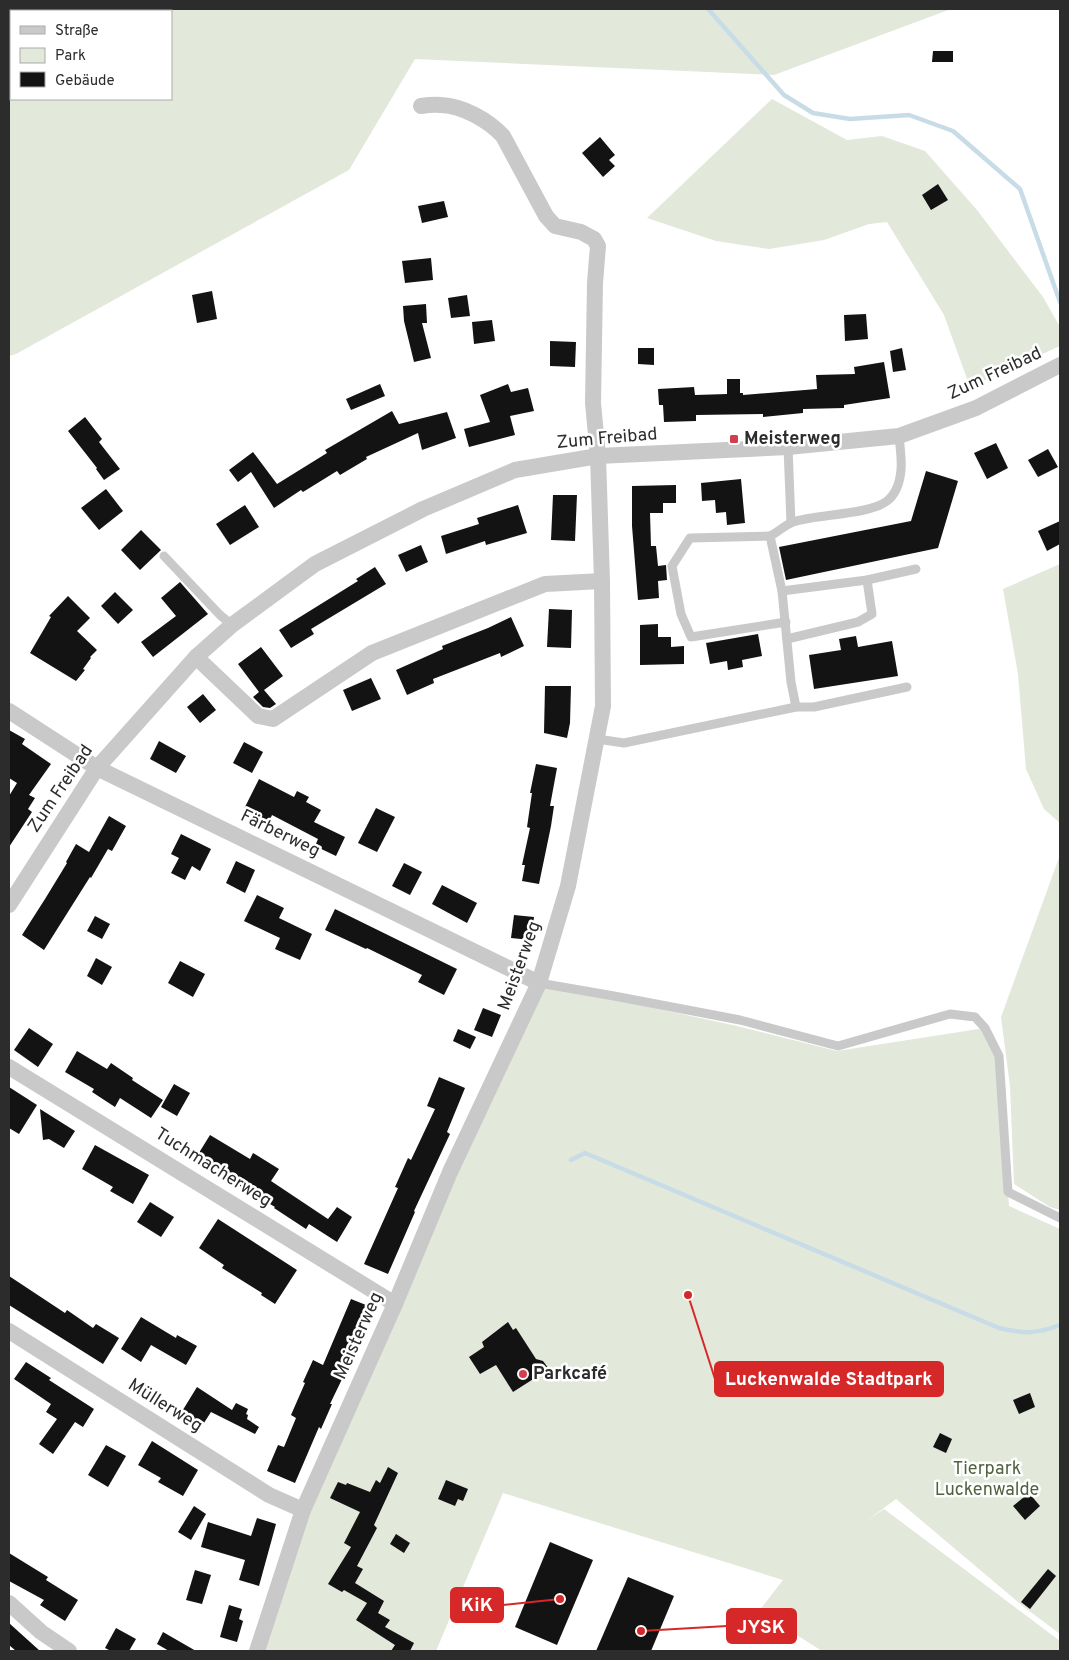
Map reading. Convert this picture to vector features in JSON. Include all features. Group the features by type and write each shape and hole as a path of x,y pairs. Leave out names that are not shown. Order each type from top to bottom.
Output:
{"street":[{"name":"Meisterweg","path":"257,1651 303,1510 395,1304 450,1172 539,983 568,886 602,706 602,581 598,456 593,403 595,284 598,246 594,239 581,232 555,226 546,216 503,136 493,125 457,108 440,104 421,106"},
{"name":"Zum Freibad","path":"9,905 97,768 196,658 232,625 315,564 423,509 515,470 598,456 788,447 899,436 976,408 1060,365"},
{"path":"196,658 258,716 273,719 372,653 545,584 602,581"},
{"name":"Färberweg","path":"9,711 97,768 539,983"},
{"name":"Tuchmacherweg","path":"9,1066 395,1304"},
{"name":"Müllerweg","path":"9,1330 270,1495 303,1510"},
{"path":"9,1603 41,1632 69,1651"}],"lane":[{"path":"786,622 691,637 681,614 672,566 690,538 770,536 791,523 881,505 894,492 899,481 901,469 899,436"},
{"path":"788,447 791,523"},
{"path":"770,536 782,591 791,682 796,707"},
{"path":"164,556 232,625"},
{"path":"782,591 867,580 916,569"},
{"path":"787,639 858,622 872,614 867,580"},
{"path":"597,739 624,743 796,707 814,707 906,687"},
{"path":"539,983 740,1020 838,1046 950,1014 975,1017 984,1028 999,1056 1008,1192 1060,1218"}],"green space":[{"path":"9,9 951,9 774,75 415,59 349,170 16,354 9,356"},
{"path":"772,99 847,140 882,136 925,151 977,210 1043,297 1060,327 1060,346 970,387 944,315 887,222 869,224 824,240 769,249 716,241 647,218"},
{"path":"1060,564 1060,823 1044,809 1026,769 1018,674 1003,589"},
{"path":"1060,855 1060,1210 1050,1207 1014,1184 1010,1086 1001,1017"},
{"name":"Tierpark Luckenwalde","path":"539,983 737,1026 837,1051 985,1028 999,1056 1009,1206 1060,1229 1060,1634 1024,1607 896,1499 865,1522 884,1509 1060,1641 1060,1651 822,1651 759,1611 783,1580 503,1493 436,1651 257,1651 303,1510"}],"building":[{"path":"933,51 953,51 953,62 932,62"},
{"path":"600,137 615,155 609,160 615,166 603,177 582,153"},
{"path":"938,184 948,200 931,210 922,195"},
{"path":"444,201 448,217 422,223 418,206"},
{"path":"431,258 433,280 405,283 402,261"},
{"path":"212,291 217,319 197,323 192,295"},
{"path":"467,295 470,316 451,318 448,298"},
{"path":"426,304 427,323 422,323 431,358 414,362 404,321 403,306"},
{"path":"866,314 868,339 845,341 844,315"},
{"path":"492,320 495,341 474,344 472,322"},
{"path":"550,341 576,342 575,367 550,366"},
{"path":"638,348 654,348 654,365 638,364"},
{"path":"902,348 906,370 893,372 890,351"},
{"path":"884,362 890,398 844,405 844,408 803,409 803,413 763,417 763,414 696,415 696,421 664,422 663,405 659,405 658,389 694,387 695,395 727,394 727,379 740,379 740,393 743,393 743,395 817,389 816,375 855,374 854,367"},
{"path":"380,384 385,396 351,410 346,399"},
{"path":"508,384 511,392 528,388 534,411 510,416 515,435 469,447 464,429 490,422 480,395"},
{"path":"392,411 399,424 447,412 456,438 422,450 418,433 366,457 367,459 340,475 337,471 303,492 301,490 274,508 251,472 238,482 229,470 253,452 277,484 327,453 325,450"},
{"path":"85,417 102,439 99,442 120,469 104,480 68,431"},
{"path":"996,443 1008,468 987,479 974,453"},
{"path":"1048,449 1058,467 1038,477 1028,460"},
{"path":"926,471 958,481 938,548 786,580 779,547 911,521"},
{"path":"741,479 745,523 727,525 726,512 716,513 715,500 702,501 701,483"},
{"path":"676,485 676,503 663,503 663,513 650,513 651,546 656,546 658,566 666,565 667,580 658,581 659,598 638,600 632,526 632,486"},
{"path":"106,489 123,511 99,530 81,508"},
{"path":"553,495 577,495 575,541 551,540"},
{"path":"245,505 259,527 230,545 216,524"},
{"path":"518,505 527,533 486,545 485,541 446,554 441,536 479,524 477,518"},
{"path":"1060,521 1060,544 1047,551 1038,531"},
{"path":"141,530 161,550 140,570 121,550"},
{"path":"421,545 428,562 406,572 398,555"},
{"path":"375,567 386,584 311,629 314,634 291,648 279,630 358,581 356,579"},
{"path":"180,582 208,614 153,657 141,642 176,616 161,598"},
{"path":"115,592 133,610 118,624 101,606"},
{"path":"68,596 90,618 77,631 97,650 90,657 83,669 85,670 76,681 30,653 51,617 49,616"},
{"path":"549,609 572,610 571,648 547,647"},
{"path":"511,617 524,646 501,657 500,653 433,679 434,683 407,695 396,670 443,649 442,646"},
{"path":"658,624 658,637 671,637 671,647 684,646 684,664 640,665 640,625"},
{"path":"758,634 762,656 742,660 743,667 728,670 727,661 710,664 706,643"},
{"path":"856,636 858,647 892,641 898,676 814,689 809,655 841,650 839,639"},
{"path":"261,647 283,676 264,690 276,704 270,708 263,707 253,697 259,692 238,664"},
{"path":"371,678 381,699 352,711 343,690"},
{"path":"545,686 571,686 570,723 567,738 544,733"},
{"path":"203,694 216,710 200,723 187,707"},
{"path":"9,730 25,739 22,744 51,764 29,795 35,798 28,809 32,812 9,847 9,796 17,783 9,778"},
{"path":"159,741 186,756 176,773 150,759"},
{"path":"244,742 263,752 252,773 233,763"},
{"path":"536,764 557,768 550,806 554,806 551,826 539,884 522,881 525,865 522,865 530,828 527,827 532,793 530,793"},
{"path":"259,779 294,797 297,791 309,797 306,802 321,810 314,822 345,837 336,856 315,846 318,839 272,815 269,822 244,809"},
{"path":"376,808 395,817 377,852 358,843"},
{"path":"109,816 126,826 112,851 108,849 44,950 22,935 67,863 76,844 89,852"},
{"path":"181,834 211,849 200,871 192,866 185,880 171,873 179,858 171,854"},
{"path":"236,861 255,870 245,893 226,883"},
{"path":"404,863 422,872 410,895 392,886"},
{"path":"442,885 477,903 467,923 432,904"},
{"path":"257,895 284,908 279,918 312,934 300,960 275,949 280,938 244,921"},
{"path":"335,909 457,969 444,995 418,982 422,975 325,930"},
{"path":"514,915 534,917 531,940 511,938"},
{"path":"95,916 110,924 102,939 87,931"},
{"path":"96,958 112,967 102,985 87,976"},
{"path":"180,961 205,974 193,997 168,983"},
{"path":"483,1008 501,1015 492,1037 474,1030"},
{"path":"29,1028 53,1044 38,1067 14,1050"},
{"path":"458,1029 476,1037 470,1049 453,1041"},
{"path":"77,1051 107,1069 111,1063 133,1078 132,1080 163,1100 151,1118 120,1098 115,1107 92,1092 94,1089 65,1072"},
{"path":"439,1077 465,1088 447,1132 450,1134 414,1211 388,1274 364,1264 398,1188 395,1187 408,1158 411,1160 435,1109 427,1106"},
{"path":"174,1084 190,1093 177,1116 161,1107"},
{"path":"9,1087 37,1105 19,1134 9,1128"},
{"path":"40,1109 75,1131 64,1148 49,1139 43,1140"},
{"path":"210,1135 250,1159 253,1153 279,1169 271,1181 328,1219 337,1207 352,1217 337,1242 309,1224 306,1229 275,1207 235,1183 237,1180 197,1156"},
{"path":"95,1145 149,1175 133,1204 110,1191 113,1187 82,1169"},
{"path":"150,1202 174,1217 161,1237 137,1222"},
{"path":"218,1219 297,1270 275,1304 261,1295 262,1293 222,1268 224,1265 199,1248"},
{"path":"9,1276 65,1313 67,1310 93,1328 96,1324 119,1338 103,1364 9,1305"},
{"path":"351,1299 371,1307 342,1374 344,1375 330,1404 332,1404 321,1429 319,1427 295,1483 267,1471 278,1445 284,1447 296,1418 291,1415 313,1360 323,1365"},
{"path":"141,1317 176,1338 177,1335 197,1346 186,1365 151,1345 141,1362 121,1349"},
{"path":"508,1322 513,1330 516,1328 536,1359 543,1361 549,1369 513,1392 496,1365 480,1374 469,1357 484,1347 482,1342"},
{"path":"26,1362 51,1378 49,1380 94,1409 83,1427 75,1422 53,1454 39,1444 57,1419 46,1412 51,1404 14,1379"},
{"path":"197,1387 232,1410 236,1403 248,1409 247,1419 259,1427 255,1434 211,1412 202,1426 181,1413"},
{"path":"1030,1393 1035,1407 1019,1414 1013,1400"},
{"path":"940,1433 952,1439 946,1453 933,1447"},
{"path":"152,1441 198,1470 183,1496 158,1482 161,1478 138,1465"},
{"path":"106,1445 126,1456 108,1487 88,1475"},
{"path":"388,1467 398,1473 374,1525 377,1528 357,1566 363,1569 355,1583 384,1601 378,1613 390,1620 385,1627 414,1643 410,1651 391,1651 395,1645 356,1620 367,1603 344,1590 342,1592 328,1584 351,1547 344,1543 360,1512 330,1498 338,1482 346,1485 347,1483 370,1492 376,1480 380,1483"},
{"path":"446,1480 468,1489 463,1501 458,1499 455,1506 438,1499"},
{"path":"1029,1493 1040,1506 1025,1520 1013,1506"},
{"path":"194,1506 206,1514 191,1540 178,1532"},
{"path":"257,1518 276,1524 259,1586 239,1580 245,1560 201,1547 208,1522 251,1536"},
{"path":"396,1534 410,1543 404,1553 390,1544"},
{"path":"550,1542 593,1560 557,1645 515,1627"},
{"path":"9,1553 48,1577 46,1580 78,1600 65,1621 40,1605 44,1600 9,1581"},
{"path":"1048,1569 1056,1576 1030,1609 1021,1602"},
{"path":"195,1570 211,1575 202,1604 186,1600"},
{"path":"628,1577 674,1596 651,1651 596,1651"},
{"path":"229,1605 242,1609 239,1619 243,1621 237,1642 220,1637"},
{"path":"9,1623 40,1651 16,1651 9,1645"},
{"path":"116,1628 136,1639 129,1651 111,1651 105,1648"},
{"path":"163,1632 196,1651 169,1651 157,1644"}],"waterway":[{"path":"708,9 784,95 813,113 850,119 909,115 953,131 1020,189 1060,302"},
{"path":"571,1160 585,1153 999,1328 1030,1332 1060,1325"}],"place":[{"name":"Meisterweg","path":"734,439"},
{"name":"Luckenwalde Stadtpark","path":"688,1295"},
{"name":"Parkcafé","path":"523,1374"},
{"name":"KiK","path":"560,1599"},
{"name":"JYSK","path":"641,1631"}]}
